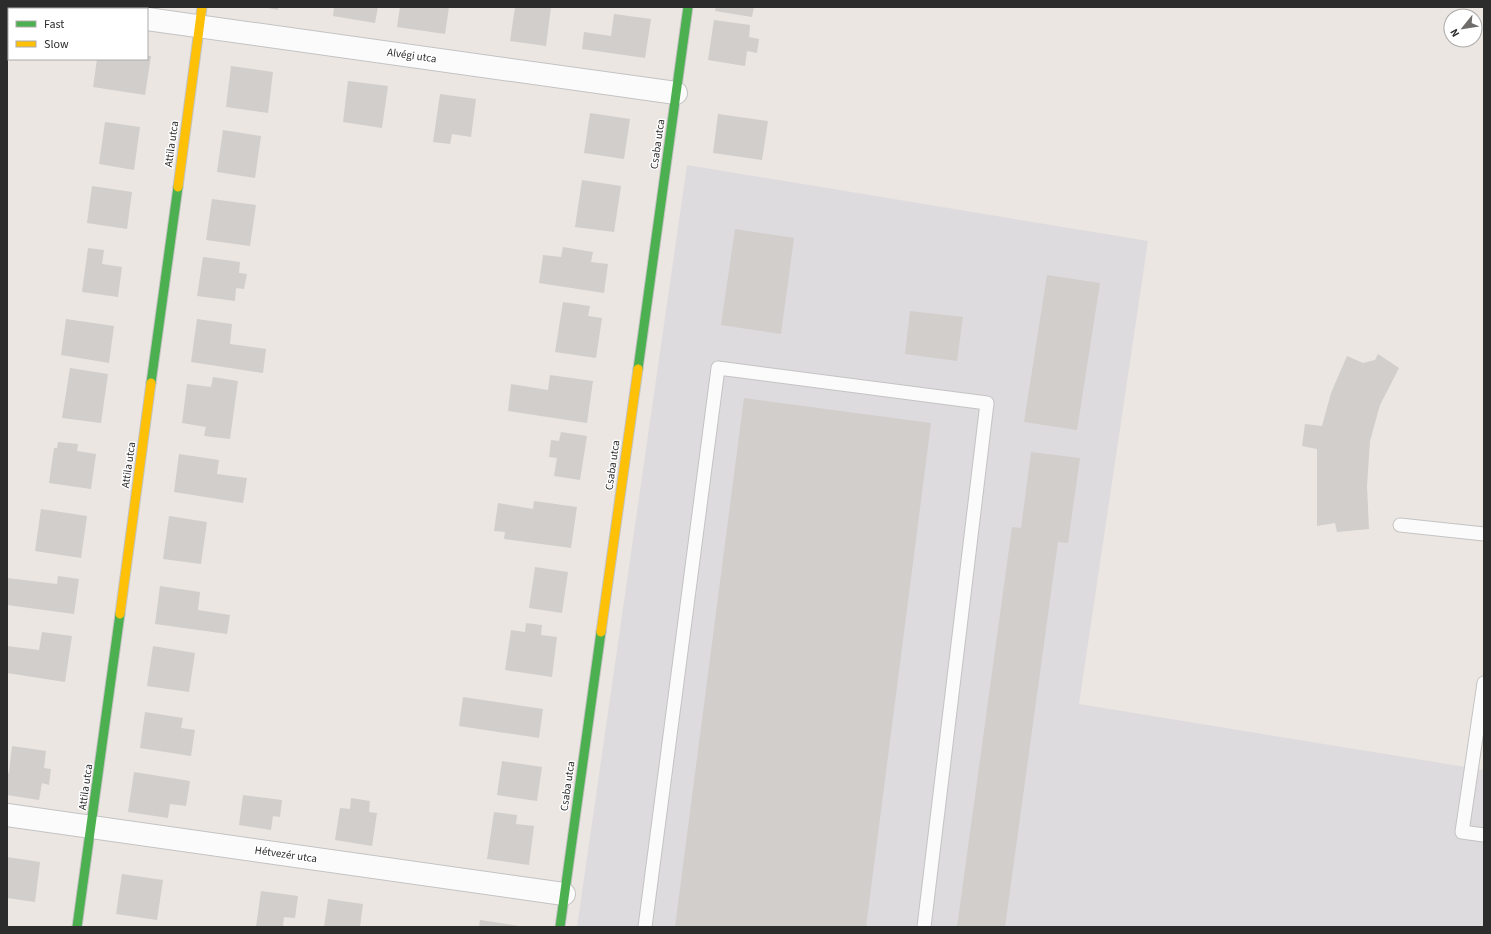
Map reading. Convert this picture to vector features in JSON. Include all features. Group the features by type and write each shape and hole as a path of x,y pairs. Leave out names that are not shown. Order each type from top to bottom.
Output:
{"street":[{"name":"Csaba utca","path":"560,927 688,7"},
{"name":"Alvégi utca","path":"148,19 201,16 676,93"},
{"name":"Attila utca","path":"77,927 92,826 201,16"},
{"name":"Hétvezér utca","path":"7,814 564,894"}],"lane":[{"path":"645,927 718,368 987,403 924,927"},
{"path":"1400,525 1484,534"},
{"path":"1484,683 1462,832 1484,835"}],"shaded area":[{"path":"687,165 1148,241 1079,704 1484,770 1484,927 577,927"}],"building":[{"path":"262,7 278,7 278,10"},
{"path":"334,7 378,7 375,23 333,16"},
{"path":"400,7 449,7 445,34 397,27"},
{"path":"515,7 551,7 546,46 510,41"},
{"path":"716,7 754,7 752,17 715,11"},
{"path":"614,14 651,19 645,58 582,49 584,32 611,36"},
{"path":"714,20 750,25 749,37 759,39 757,53 747,51 745,66 708,60"},
{"path":"148,56 151,56 145,95 93,87 97,60 148,60"},
{"path":"231,66 273,72 268,113 226,107"},
{"path":"348,81 388,86 382,128 343,122"},
{"path":"440,94 476,99 471,137 452,134 450,144 433,142"},
{"path":"590,113 630,119 624,159 584,153"},
{"path":"718,114 768,121 762,160 713,153"},
{"path":"105,122 140,127 134,170 99,164"},
{"path":"223,130 261,136 255,178 217,172"},
{"path":"582,180 621,186 614,232 575,227"},
{"path":"92,186 132,192 127,229 87,223"},
{"path":"212,199 256,205 250,246 206,240"},
{"path":"735,229 794,238 781,334 721,325"},
{"path":"563,247 593,252 591,262 608,264 604,293 539,283 543,255 561,257"},
{"path":"88,248 104,250 102,264 122,267 118,297 82,292"},
{"path":"203,257 240,262 239,273 247,274 244,289 236,288 235,301 197,296"},
{"path":"1047,275 1100,283 1077,430 1024,422"},
{"path":"563,302 590,306 588,316 602,318 596,358 555,352"},
{"path":"910,311 963,317 957,361 905,354"},
{"path":"66,319 114,326 109,363 61,355"},
{"path":"197,319 232,324 230,344 266,349 263,373 191,362"},
{"path":"1378,354 1399,368 1380,405 1370,441 1367,486 1369,529 1337,532 1335,523 1317,526 1317,449 1302,446 1305,424 1322,426 1331,393 1347,356 1363,363 1375,360"},
{"path":"70,368 108,374 101,423 62,418"},
{"path":"550,375 593,381 587,423 508,411 511,384 548,390"},
{"path":"213,377 238,381 230,439 204,436 206,427 182,423 187,384 211,387"},
{"path":"744,398 931,423 866,927 675,927"},
{"path":"561,432 587,436 580,480 554,476 557,458 549,457 551,440 559,441"},
{"path":"58,442 78,444 77,451 96,454 91,489 49,483 54,448 57,448"},
{"path":"1031,452 1080,458 1068,543 1058,542 1005,927 957,927 1012,527 1021,528"},
{"path":"179,454 219,460 217,474 247,478 243,503 174,492"},
{"path":"534,501 577,507 571,548 504,539 505,532 494,531 498,503 533,509"},
{"path":"41,509 87,516 81,558 35,551"},
{"path":"169,516 207,522 201,564 163,559"},
{"path":"535,567 568,572 562,613 529,608"},
{"path":"58,576 79,579 74,614 7,605 7,578 57,584"},
{"path":"160,586 200,592 198,610 230,615 227,634 155,624"},
{"path":"526,623 542,625 541,635 557,637 552,677 505,670 511,630 525,632"},
{"path":"42,632 72,636 65,682 7,673 7,646 39,650"},
{"path":"153,646 195,653 189,692 147,686"},
{"path":"463,697 543,709 539,738 459,726"},
{"path":"145,712 183,718 181,728 195,730 191,756 140,748"},
{"path":"12,746 46,751 44,768 51,769 49,785 42,783 39,800 7,795 7,772 9,773"},
{"path":"502,761 542,767 537,801 497,795"},
{"path":"134,772 190,781 186,806 170,804 168,818 128,812"},
{"path":"243,795 282,800 280,817 273,816 271,830 239,825"},
{"path":"351,798 370,801 369,812 377,813 372,846 335,840 340,808 350,809"},
{"path":"494,812 517,815 516,824 534,826 529,865 487,859"},
{"path":"7,857 40,862 35,902 7,898"},
{"path":"122,874 163,880 157,920 116,914"},
{"path":"261,891 298,896 295,918 284,917 283,927 256,927"},
{"path":"328,899 363,904 360,927 324,927"},
{"path":"480,920 519,926 519,927 479,927"}],"traffic: fast":[{"path":"638,369 688,7"},
{"path":"151,383 178,187"},
{"path":"77,927 120,614"},
{"path":"560,927 601,632"}],"traffic: slow":[{"path":"178,187 202,7"},
{"path":"601,632 638,369"},
{"path":"120,614 151,383"}]}
